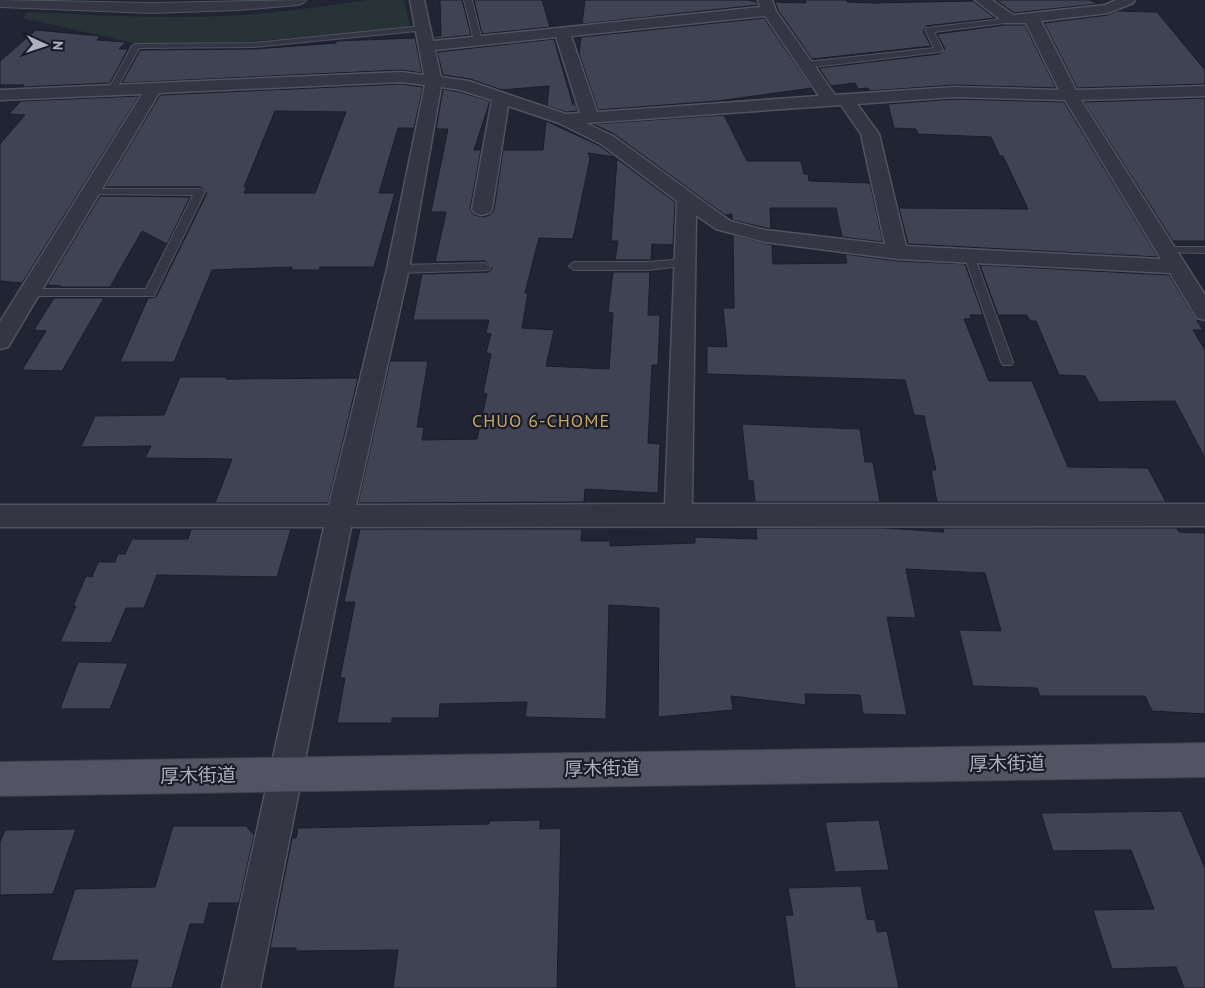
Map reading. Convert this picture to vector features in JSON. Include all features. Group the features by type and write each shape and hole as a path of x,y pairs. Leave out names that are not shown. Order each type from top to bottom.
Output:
{"main road":[{"name":"厚木街道","path":"0,779 1205,760"}],"street":[{"path":"0,2 43,2 152,8 238,5 298,0"},
{"path":"241,988 340,516 398,269 433,80 416,0"},
{"path":"982,0 1010,20 1108,9 1128,0"},
{"path":"424,37 478,41 562,33 767,6 806,65 870,134 897,252"},
{"path":"1031,17 1070,96 1205,313"},
{"path":"562,33 590,117"},
{"path":"0,95 401,77 433,80 463,85 566,119 607,140 723,225 765,236 897,252 969,256 1172,259"},
{"path":"0,341 153,89"},
{"path":"566,119 954,92 1070,96 1205,91"},
{"path":"482,209 501,98"},
{"path":"678,516 687,200"},
{"path":"0,516 1205,515"}],"lane":[{"path":"468,0 478,41"},
{"path":"806,65 939,50 929,30 1010,20"},
{"path":"112,90 136,46 252,45 424,37"},
{"path":"29,292 150,293 200,192 90,192"},
{"path":"1172,259 1205,250"},
{"path":"969,256 1007,362"},
{"path":"574,266 648,266 685,262"},
{"path":"398,269 485,267"}],"shaded area":[{"path":"367,0 404,0 410,27 247,42 134,43 22,18 28,12 150,17 223,16 313,8"}],"building":[{"path":"440,0 462,0 471,35 434,39 434,36 441,36"},
{"path":"474,0 542,0 550,27 482,34"},
{"path":"585,0 747,0 757,2 758,5 582,24"},
{"path":"805,0 847,0 847,2 873,3 973,1 995,18 926,26 923,31 931,46 812,59 778,10 775,2 806,3"},
{"path":"996,0 1090,0 1097,4 1014,13"},
{"path":"1117,11 1157,12 1205,70 1205,84 1077,88 1044,23 1108,15"},
{"path":"764,18 812,88 718,101 598,110 579,54 581,37"},
{"path":"1005,25 1025,25 1056,88 954,85 869,91 868,88 858,89 855,83 831,86 819,68 939,54 945,49 937,34"},
{"path":"36,30 100,36 97,40 126,42 119,49 128,49 110,83 22,87 24,85 0,85 0,61"},
{"path":"415,38 422,73 401,70 122,83 140,50 254,49 336,43 336,41"},
{"path":"554,39 573,105 574,100 578,111 566,112 547,106 549,86 502,90 470,79 443,75 437,52"},
{"path":"401,84 423,87 414,128 398,128 379,193 395,193 374,267 320,267 319,270 292,270 292,267 212,270 174,362 120,362 148,298 156,297 207,193 200,187 105,187 160,95","holes":["275,111 346,112 315,193 244,193 247,187 244,187"]},
{"path":"443,89 490,101 474,150 481,150 470,209 474,215 483,217 490,215 494,210 503,150 543,150 546,121 600,146 615,157 588,153 590,159 573,239 539,238 525,293 528,293 522,328 554,330 546,366 609,369 613,313 608,312 613,272 650,272 648,315 660,315 658,365 652,365 648,443 660,444 658,493 585,489 584,502 358,503 390,361 428,361 417,427 424,427 422,440 477,439 487,394 483,393 491,354 486,353 491,334 486,333 489,320 413,320 422,274 489,272 492,268 485,261 435,262 446,212 431,212 448,129 436,129"},
{"path":"139,96 22,283 0,281 0,144 25,115 9,114 21,101"},
{"path":"1205,98 1205,241 1173,241 1084,102"},
{"path":"954,99 1064,102 1158,257 908,244 899,208 1028,209 1003,156 1000,156 991,137 918,134 916,129 894,128 888,104"},
{"path":"724,115 747,161 801,161 804,174 808,174 809,181 870,183 883,242 842,237 836,208 770,208 771,229 732,220 732,214 725,215 614,134 593,124"},
{"path":"617,159 675,202 673,245 652,244 651,260 615,260 618,241 611,241"},
{"path":"100,196 190,197 167,244 142,231 110,287 60,287 47,285"},
{"path":"733,235 772,245 773,264 847,263 845,254 897,261 965,264 983,315 970,315 971,319 964,319 989,381 1032,381 1068,467 1148,468 1166,502 937,502 931,470 936,470 924,416 914,415 905,380 707,374 707,346 727,347 723,308 734,308"},
{"path":"980,265 1169,275 1203,330 1193,330 1205,350 1205,458 1175,401 1099,402 1085,376 1059,375 1036,321 1030,321 1027,315 998,315"},
{"path":"54,298 104,298 62,371 22,370 46,331 34,330"},
{"path":"180,377 227,377 226,379 358,378 328,503 215,503 232,459 145,458 151,446 81,447 95,416 164,415"},
{"path":"742,424 860,429 865,462 873,462 880,502 755,502 753,481 748,480"},
{"path":"756,528 884,528 944,532 943,528 1177,528 1179,532 1205,533 1205,714 1152,711 1145,696 1040,696 1037,688 973,686 959,630 1001,631 985,573 906,569 916,618 887,617 907,715 863,714 860,695 805,694 806,705 731,696 733,710 658,717 659,608 609,605 606,719 525,717 527,702 440,704 439,718 392,718 392,723 337,723 345,678 340,678 355,602 344,602 360,529 582,529 581,541 610,541 610,546 695,543 695,537 757,539"},
{"path":"191,529 291,529 277,577 157,575 144,608 126,608 111,643 60,642 76,606 73,606 86,576 92,577 98,562 115,562 118,554 125,554 132,539 188,539"},
{"path":"78,662 128,663 110,709 60,709"},
{"path":"1181,811 1205,868 1205,988 1184,988 1176,967 1112,969 1093,910 1154,909 1131,850 1053,851 1041,813"},
{"path":"540,820 540,829 561,828 557,988 393,988 398,950 296,951 296,948 270,948 292,838 296,838 298,828 489,824 489,821"},
{"path":"879,820 889,870 835,872 825,822"},
{"path":"173,826 246,826 254,835 239,903 209,903 204,924 190,924 172,988 130,988 138,960 51,961 75,889 155,887"},
{"path":"76,829 53,894 0,895 0,842 5,830"},
{"path":"861,886 867,919 875,920 877,932 887,931 899,988 795,988 785,915 793,915 788,888"}],"district":[{"name":"CHUO 6-CHOME","path":"541,421"}]}
